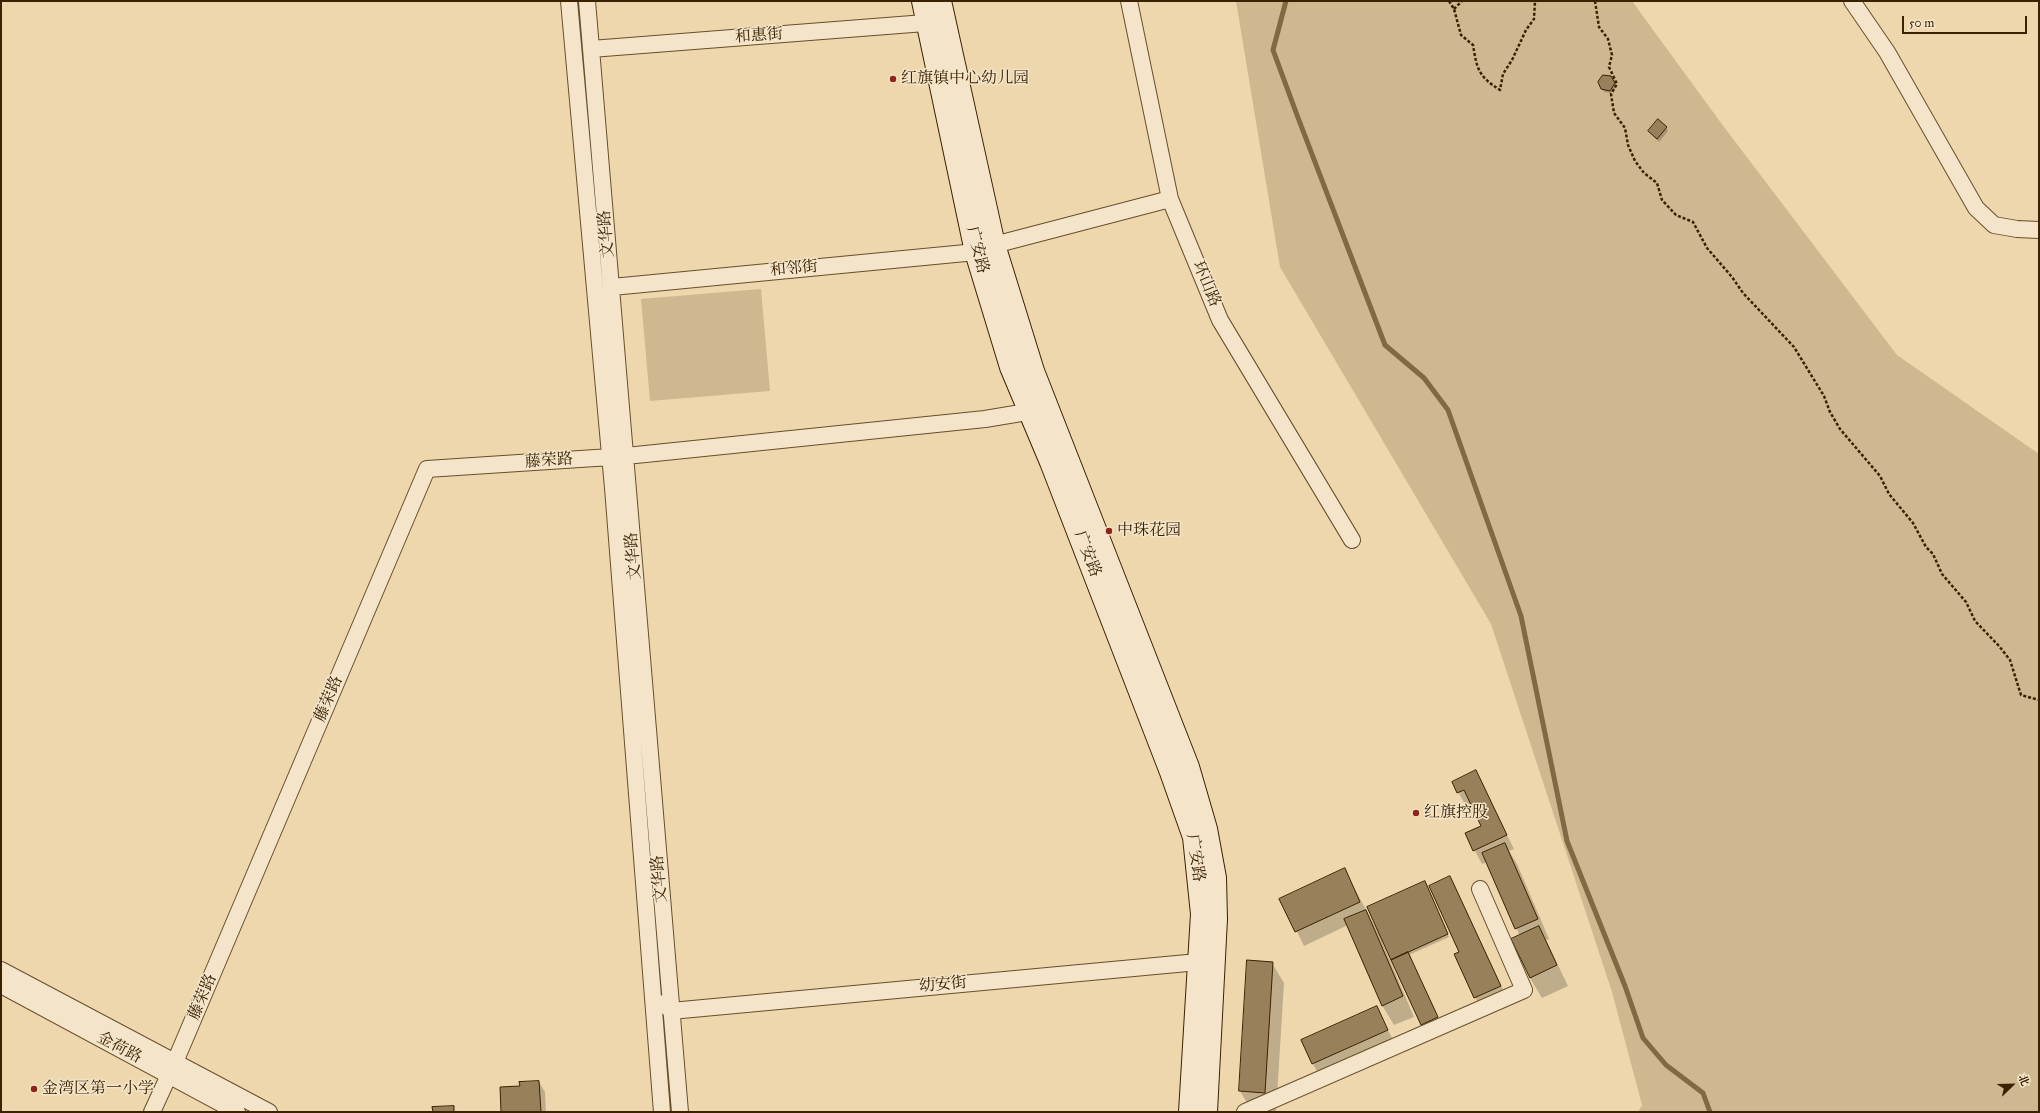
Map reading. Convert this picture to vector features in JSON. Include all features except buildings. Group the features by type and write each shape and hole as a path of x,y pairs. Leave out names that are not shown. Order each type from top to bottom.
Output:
{"street":[{"name":"文华路","path":"569,1 610,457 662,1112"},
{"name":"文华路","path":"587,1 680,1112"},
{"name":"广安路","path":"923,1 937,15 1011,367 1038,410 1194,837 1207,961 1206,1112"},
{"name":"环山路","path":"1129,1 1170,199 1220,320 1352,540"},
{"path":"1852,1 1888,52 1976,208 1994,225 2017,229 2039,230"},
{"name":"和惠街","path":"591,49 937,15"},
{"name":"和邻街","path":"612,287 985,248 1170,199"},
{"name":"藤荣路","path":"152,1112 427,469 626,456 985,419 1038,410"},
{"path":"1244,1112 1524,990 1480,890"},
{"name":"广安路","path":"1190,1112 1207,961"},
{"name":"幼安街","path":"671,1011 1207,961"},
{"path":"1,970 172,1068 269,1112"},
{"name":"金荷路","path":"1,985 172,1068 237,1112"},
{"path":"652,992 671,1011"}],"path":[{"path":"1449,1 1454,9 1461,34 1473,45 1477,65 1485,81 1500,90 1503,74 1512,60 1526,30 1534,19 1535,1"},
{"path":"1454,9 1462,1"},
{"path":"1595,1 1599,27 1608,39 1612,55 1609,67 1617,84 1611,94 1614,113 1625,128 1628,145 1635,161 1644,173 1657,183 1662,200 1676,215 1692,222 1707,248 1732,277 1743,294 1794,347 1824,396 1830,412 1840,429 1880,476 1889,494 1913,523 1926,547 1933,554 1942,574 1966,602 1975,621 2010,660 2021,695 2039,700"}],"shaded area":[{"path":"1236,1 1632,1 1721,123 1897,355 2039,454 2039,1112 1638,1112 1642,1105 1612,992 1491,624 1280,267"},
{"path":"761,289 770,391 650,401 641,299"}],"waterway":[{"path":"1286,1 1273,50 1385,345 1424,378 1448,410 1521,616 1567,841 1625,986 1643,1038 1666,1065 1703,1093 1710,1112"}],"place":[{"name":"红旗镇中心幼儿园","path":"893,79"},
{"name":"中珠花园","path":"1109,531"},
{"name":"红旗控股","path":"1416,813"},
{"name":"金湾区第一小学","path":"34,1089"}]}
